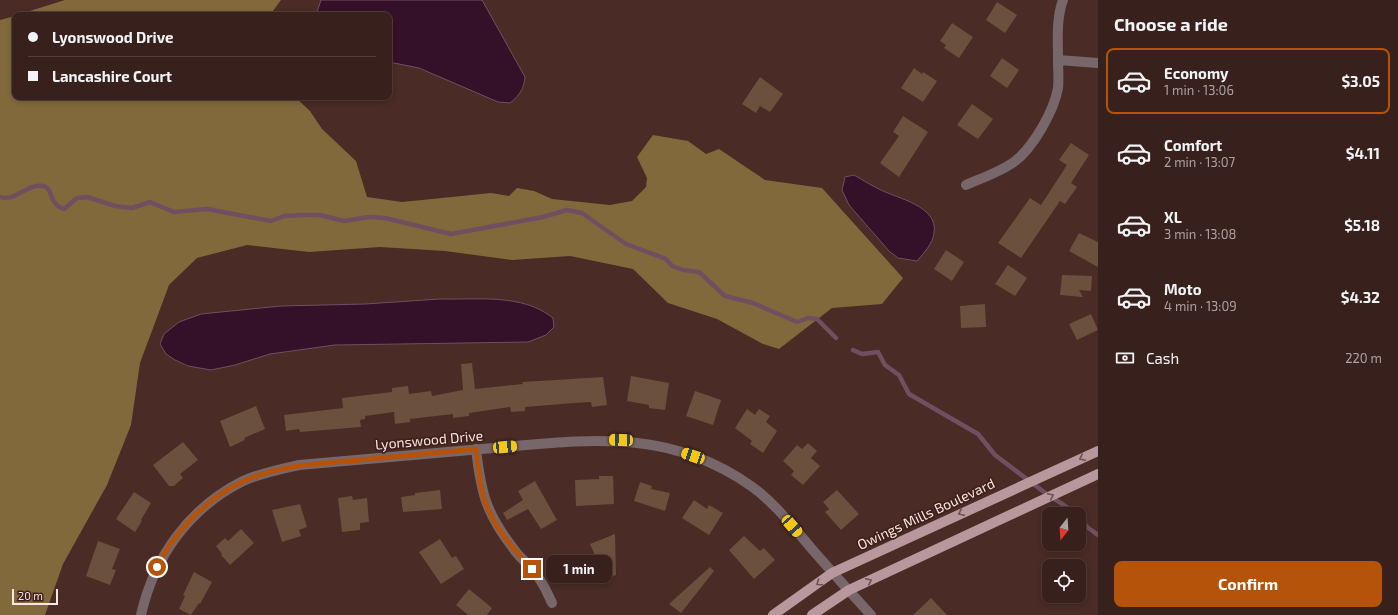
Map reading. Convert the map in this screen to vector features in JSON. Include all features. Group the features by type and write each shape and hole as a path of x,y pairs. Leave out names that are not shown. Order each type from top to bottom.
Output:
{"main road":[{"name":"Owings Mills Boulevard","path":"773,615 832,573 1098,451"},
{"path":"812,615 849,590 1098,474"}],"street":[{"path":"966,185 1000,171 1015,161 1028,147 1052,107 1058,88 1058,28 1059,9 1062,0"},
{"path":"1058,60 1098,63"},
{"name":"Lyonswood Drive","path":"141,615 151,579 163,554 180,532 204,508 221,494 244,481 270,472 299,465 593,439 652,444 700,458 735,475 753,487 782,515 832,573 871,615"},
{"path":"476,449 483,497 514,550 544,585 552,603"}],"shaded area":[{"path":"65,0 281,0 272,12 27,12"},
{"path":"321,0 482,0 525,77 522,89 516,98 510,103 498,102 419,68 392,63 392,12 317,12"},
{"path":"12,17 12,100 298,100 310,111 322,129 356,161 367,197 402,202 491,193 509,196 517,188 534,191 552,199 610,205 632,201 646,187 647,178 637,157 653,135 688,141 706,154 719,149 765,180 822,188 903,278 882,304 832,308 779,349 763,344 717,319 668,303 633,269 570,256 512,260 445,251 380,247 309,252 247,245 197,258 169,285 140,363 131,425 107,485 63,564 45,615 0,615 0,20"},
{"path":"854,175 888,193 915,204 930,216 934,224 933,237 928,248 917,261 898,258 889,251 849,205 842,190 845,177"},
{"path":"440,299 484,299 513,301 541,310 553,318 554,327 546,335 528,342 335,345 270,354 235,365 211,370 188,366 175,360 166,354 160,344 164,334 179,322 201,314 281,306 365,304"}],"building":[{"path":"997,2 1017,15 1005,33 986,20"},
{"path":"952,23 973,37 959,58 944,48 946,45 940,41"},
{"path":"1002,58 1019,70 1007,88 990,76"},
{"path":"914,68 922,74 923,72 937,81 923,102 901,88"},
{"path":"760,77 783,94 770,112 760,106 756,113 742,104"},
{"path":"972,104 993,119 978,139 957,125"},
{"path":"903,116 928,132 899,177 880,163 899,136 893,132"},
{"path":"1071,143 1089,155 1071,183 1077,187 1065,204 1060,201 1021,258 998,243 1030,198 1041,205 1067,165 1059,160"},
{"path":"1079,233 1098,242 1098,267 1069,251"},
{"path":"946,250 964,262 952,281 934,269"},
{"path":"1008,265 1027,278 1015,296 995,284"},
{"path":"1062,275 1092,276 1091,291 1079,290 1083,297 1060,295"},
{"path":"985,304 986,327 961,328 960,306"},
{"path":"1091,314 1098,330 1077,340 1069,324"},
{"path":"472,363 475,389 523,384 522,382 603,377 607,405 592,407 591,402 574,403 525,407 525,411 511,412 510,407 469,413 469,416 453,418 453,414 410,419 410,422 395,424 394,412 365,416 365,419 360,420 361,427 300,432 299,429 286,431 284,415 343,408 342,398 392,392 392,388 408,386 409,394 431,391 432,396 463,390 461,364"},
{"path":"631,376 669,383 665,410 649,408 649,405 627,401"},
{"path":"695,391 721,400 713,425 686,416"},
{"path":"256,406 265,429 244,438 245,440 230,447 220,421"},
{"path":"747,409 755,415 759,409 770,416 766,422 777,431 763,453 750,444 752,441 735,428"},
{"path":"183,442 198,460 180,474 183,478 174,486 169,486 153,465"},
{"path":"808,443 817,451 811,458 820,466 803,485 791,475 794,471 783,461 797,445 802,449"},
{"path":"599,476 613,476 614,504 576,506 575,480 599,479"},
{"path":"535,481 557,520 541,529 528,509 507,520 503,513 523,500 518,491"},
{"path":"640,482 652,486 651,489 670,493 665,511 634,501"},
{"path":"440,490 442,509 403,512 401,497 415,495 415,493"},
{"path":"837,490 859,514 841,530 825,512 829,509 823,502"},
{"path":"134,492 151,503 135,532 116,519"},
{"path":"352,496 353,500 367,498 369,522 360,523 360,530 342,532 338,498"},
{"path":"694,500 707,509 709,505 723,513 709,535 682,518"},
{"path":"300,504 307,527 299,530 301,536 282,542 272,510"},
{"path":"241,529 254,543 230,565 221,555 222,554 216,546 225,538 228,541"},
{"path":"615,534 616,575 600,581 594,566 599,565 590,544"},
{"path":"744,536 760,551 764,548 775,560 754,579 729,550"},
{"path":"440,539 452,558 456,556 464,569 441,584 419,552"},
{"path":"98,541 120,549 112,569 116,570 110,585 86,576"},
{"path":"710,567 714,571 681,613 669,604"},
{"path":"194,572 212,582 200,604 199,603 191,615 179,609 185,596 183,595"},
{"path":"469,589 492,608 487,615 468,615 456,605"},
{"path":"931,598 947,615 913,615"}],"waterway":[{"path":"0,197 11,197 32,187 43,186 49,190 56,204 64,209 77,198 87,197 115,206 132,208 150,202 174,212 207,209 271,221 284,216 302,215 320,215 344,221 369,217 385,218 451,234 543,217 567,210 582,213 626,244 666,259 672,266 683,270 699,272 725,296 753,303 797,322 808,318 817,319 836,338"},
{"path":"853,350 862,354 878,352 885,365 899,375 909,394 978,434 995,455 1066,507"},
{"path":"1086,526 1098,535"}],"route":[{"path":"157,567 163,554 180,532 199,512 221,494 244,481 270,472 299,465 476,449 483,497 500,530 514,550 532,569"}]}
